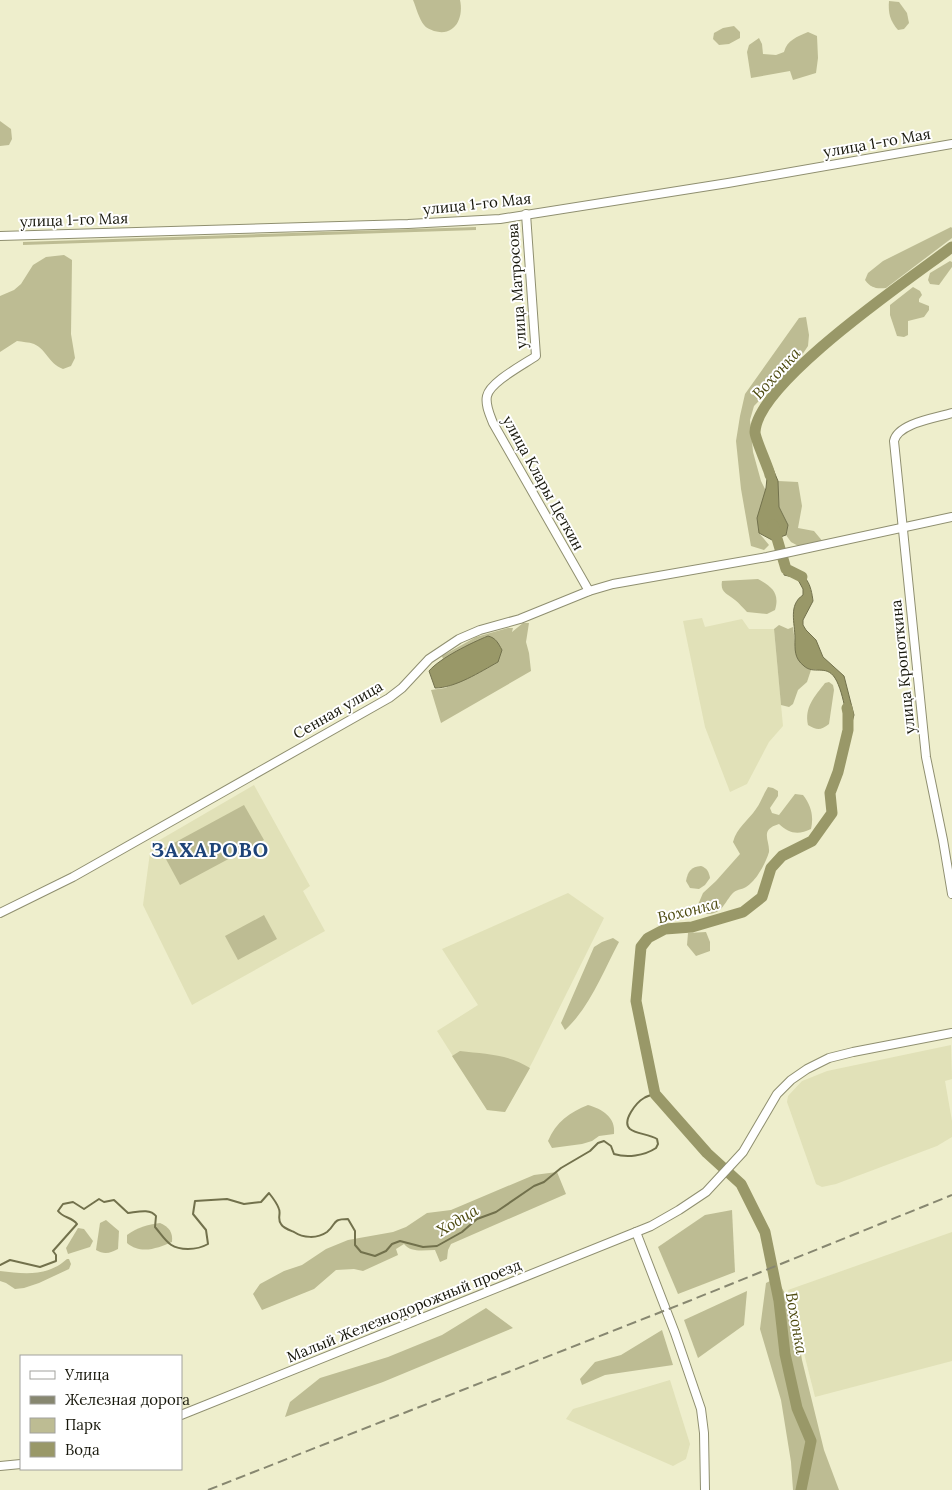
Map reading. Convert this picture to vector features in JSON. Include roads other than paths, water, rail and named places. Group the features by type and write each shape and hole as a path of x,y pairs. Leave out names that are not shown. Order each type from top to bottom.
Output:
{"street":[{"name":"улица 1-го Мая","path":"0,236 445,223 500,218 728,183 952,144"},
{"name":"улица Матросова","path":"492,386 536,356 526,214"},
{"name":"улица Клары Цеткин","path":"492,386 486,396 487,409 493,423 589,591"},
{"name":"улица Кропоткина","path":"952,414 902,429 895,436 894,448 926,757 942,831 952,894"},
{"name":"Сенная улица","path":"0,913 73,877 389,698 402,688 429,659 459,639 480,630 532,615 589,591 635,579 767,557 952,517"},
{"name":"Малый Железнодорожный проезд","path":"182,1415 636,1232 679,1210 706,1192 743,1152 777,1094 791,1080 807,1069 829,1058 845,1054 952,1033"},
{"path":"636,1232 675,1333 701,1409 704,1433 706,1490"},
{"path":"0,1466 20,1464"}],"water":[{"path":"766,461 770,462 778,481 779,507 788,525 786,535 772,540 759,533 757,518 766,488 767,478 764,466"},
{"path":"788,570 800,573 807,580 813,601 803,620 803,625 816,640 823,657 844,676 854,715 852,722 848,723 840,689 835,678 828,671 808,669 797,657 793,615 795,604 803,595 803,589 797,578 784,575 784,572"},
{"path":"488,636 495,639 502,650 498,662 459,682 435,688 429,671 434,666 456,651"}],"waterway":[{"name":"Вохонка","path":"770,475 755,432 762,411 781,386 839,332 952,247"},
{"name":"Вохонка","path":"773,525 786,569 802,577"},
{"name":"Вохонка","path":"801,1490 811,1441 797,1408 785,1354 779,1301 765,1232 741,1184 707,1153 655,1094 636,1001 641,947 648,938 665,929 692,927 743,912 762,897 771,868 782,856 812,841 832,813 830,793 838,772 848,730 847,708"},
{"name":"Ходца","path":"0,1265 10,1260 40,1267 56,1261 56,1255 53,1251 77,1224 58,1211 63,1204 73,1202 84,1209 99,1199 104,1202 114,1200 128,1213 150,1212 156,1216 155,1227 168,1243 182,1249 196,1248 208,1244 206,1230 193,1214 195,1201 227,1199 244,1204 261,1202 269,1193 278,1207 279,1220 282,1225 286,1229 302,1236 319,1236 327,1232 337,1221 348,1219 355,1231 355,1245 361,1252 375,1256 386,1251 392,1244 400,1241 423,1247 437,1246 462,1232 477,1219 496,1212 534,1186 544,1182 561,1168 590,1151 598,1143 604,1141 611,1146 614,1154 624,1156 641,1154 656,1148 658,1144 657,1139 633,1131 628,1126 627,1121 631,1112 641,1100 655,1094"}],"railway":[{"path":"208,1490 689,1301 952,1195"}],"district":[{"name":"ЗАХАРОВО","path":"210,850"}]}
